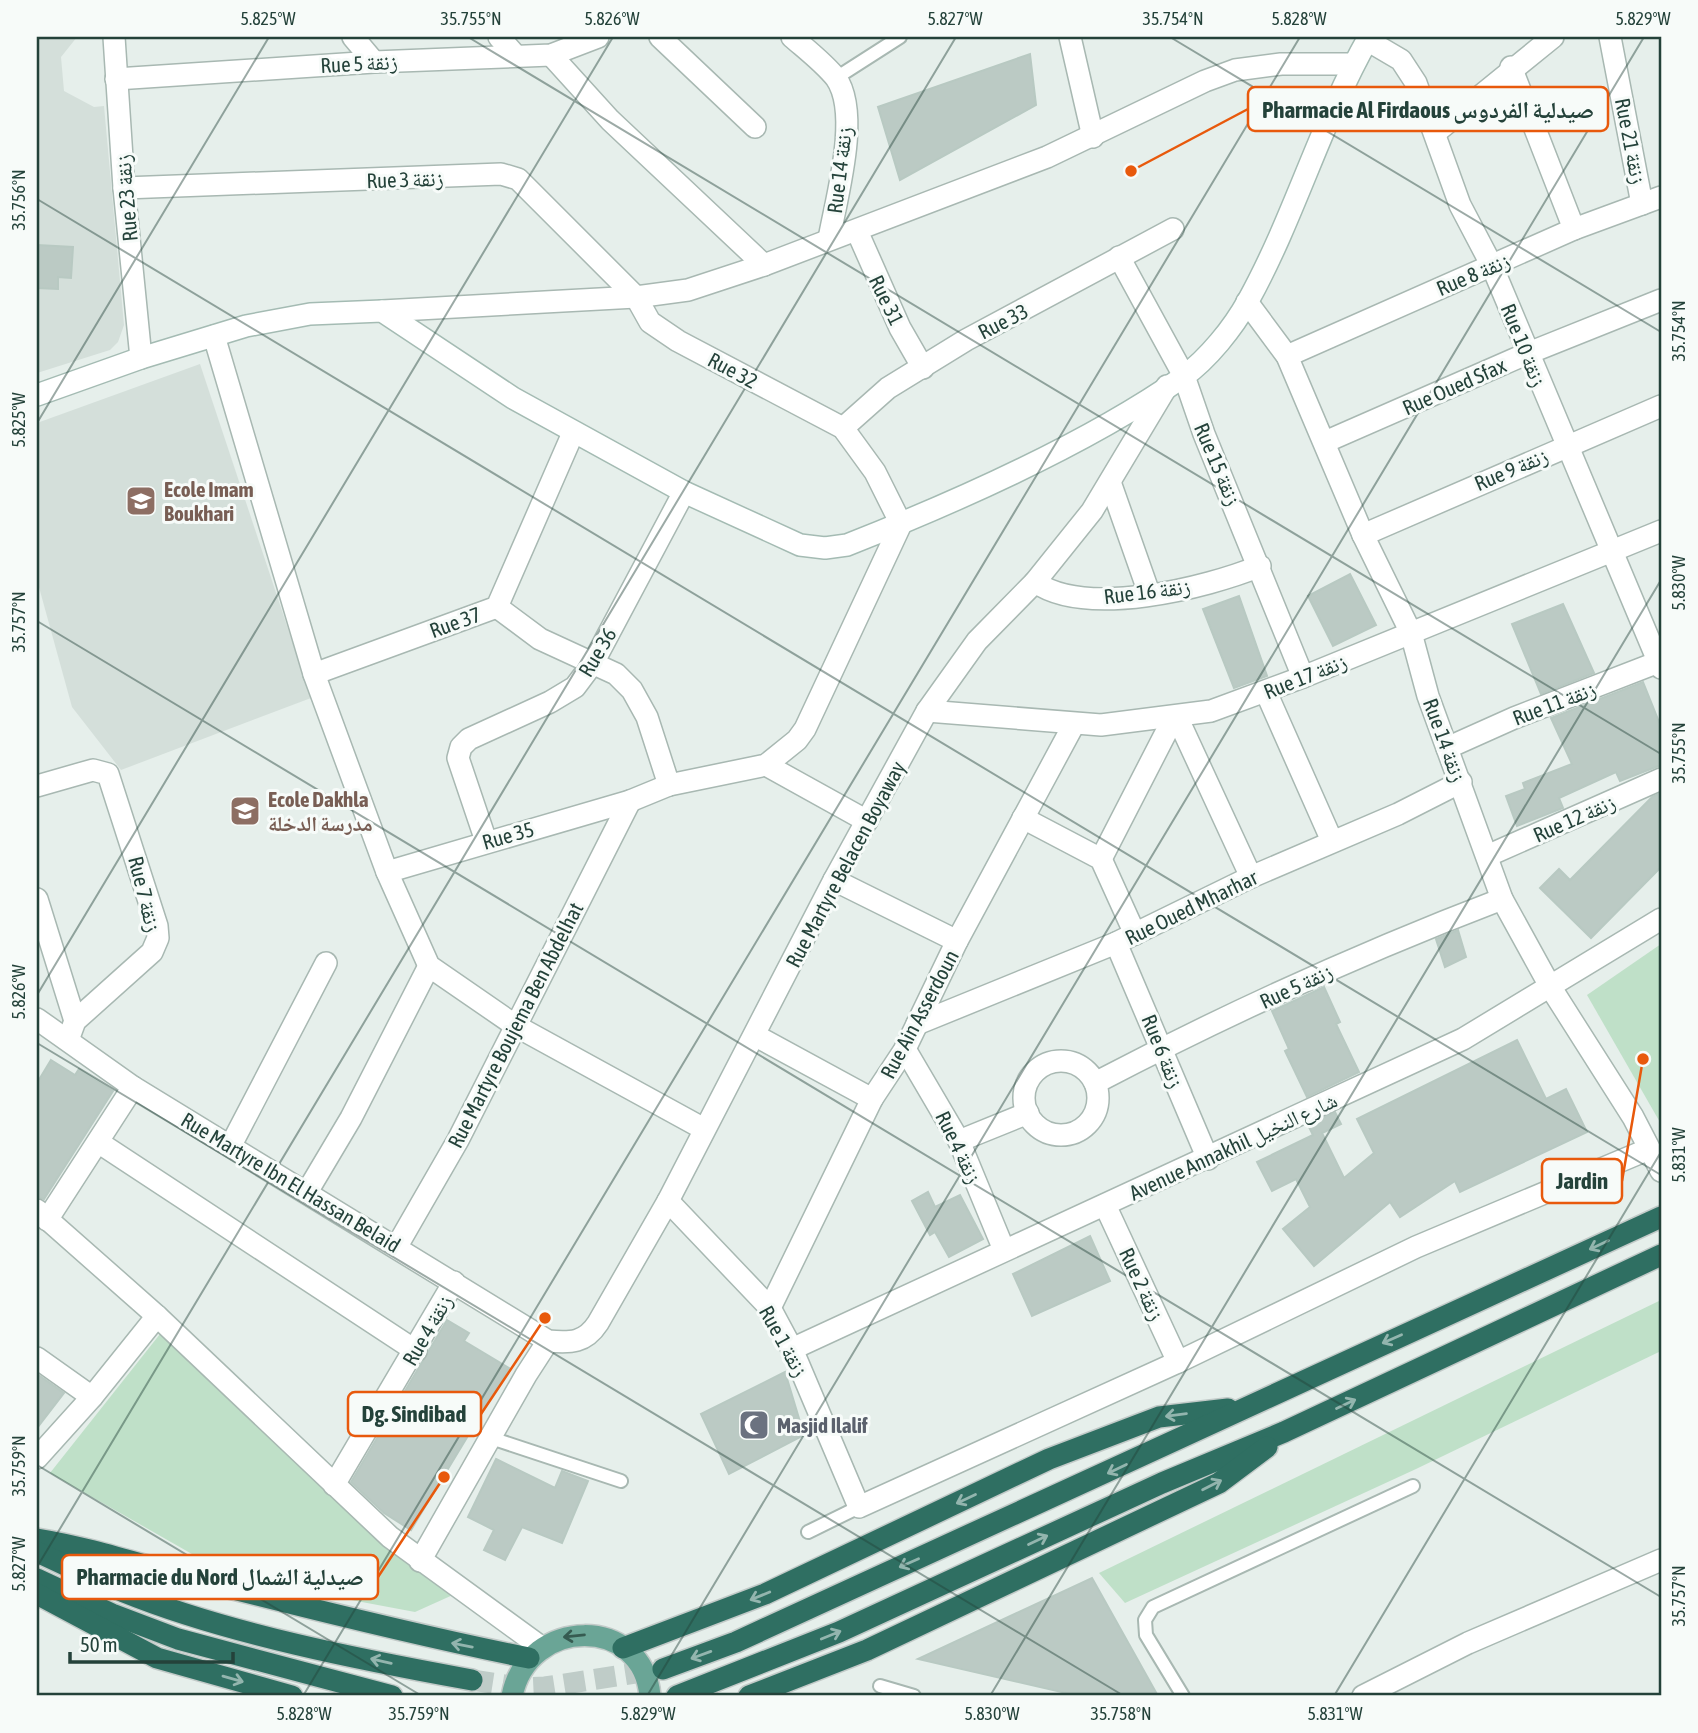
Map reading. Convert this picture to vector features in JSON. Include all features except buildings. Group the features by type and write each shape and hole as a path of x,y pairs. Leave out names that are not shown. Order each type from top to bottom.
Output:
{"highway":[{"path":"663,1669 736,1642 1661,1217"},
{"path":"677,1696 839,1632 1162,1483 1284,1432 1661,1255"},
{"path":"623,1648 765,1594 1049,1460 1159,1418 1244,1407"},
{"path":"749,1696 867,1650 1219,1483 1284,1432"},
{"path":"37,1539 78,1546 392,1630 535,1653"},
{"path":"37,1552 125,1592 197,1617 315,1647 472,1680"},
{"path":"37,1579 112,1614 178,1639 392,1696"},
{"path":"37,1594 157,1658 292,1696"}],"main road":[{"path":"512,1696 518,1675 535,1653 560,1638 582,1634 603,1638 623,1648 639,1665 650,1696"}],"street":[{"name":"Rue 23 زنقة","path":"114,37 124,188 141,358"},
{"path":"353,37 374,62"},
{"path":"499,37 515,55"},
{"name":"Rue 5 زنقة","path":"116,79 374,62 551,55 598,37"},
{"path":"660,37 755,127"},
{"path":"792,37 836,79"},
{"path":"1070,37 1093,137"},
{"path":"1436,132 1511,67 1553,37"},
{"name":"Rue 21 زنقة","path":"1610,37 1652,200"},
{"path":"382,311 454,362 573,433 684,492 800,545 825,548 847,545 901,524 1029,464 1175,381 1208,353 1247,302 1290,215 1353,64 1368,38"},
{"name":"Rue 10 زنقة","path":"1368,38 1401,60 1416,83 1436,132 1460,205 1492,266 1526,354 1660,664"},
{"path":"551,55 610,120 764,265"},
{"path":"37,395 141,358 246,326 310,314 636,298 688,290 857,231 1093,137 1205,81 1235,70 1281,64 1353,64"},
{"path":"1511,67 1574,229"},
{"name":"Rue 14 زنقة","path":"829,239 846,127 842,90 836,79"},
{"name":"Rue 3 زنقة","path":"124,188 501,174 518,179 538,196 636,298"},
{"name":"Rue 8 زنقة","path":"1287,356 1574,229 1652,200"},
{"name":"Rue 33","path":"844,428 888,388 1173,229"},
{"name":"Rue 31","path":"857,231 894,316 923,368"},
{"name":"Rue 15 زنقة","path":"1119,257 1175,381 1204,434 1303,677"},
{"name":"Rue 32","path":"636,298 650,322 678,341 844,428"},
{"name":"Rue Oued Sfax","path":"1325,442 1526,354 1661,300"},
{"name":"Rue 14 زنقة","path":"1247,302 1287,356 1363,535 1411,633 1428,696 1502,899 1551,988 1633,1116 1661,1171"},
{"path":"214,336 314,674 387,872 429,966 516,1026 704,1129"},
{"name":"Rue Martyre Belacen Boyaway","path":"548,1341 579,1341 591,1334 668,1201 834,880 927,711 978,641 1035,582 1092,511 1175,381"},
{"name":"Rue 9 زنقة","path":"1363,535 1661,406"},
{"path":"844,428 876,472 901,524"},
{"name":"Rue 37","path":"314,674 497,607 573,433"},
{"path":"1110,482 1149,593"},
{"name":"Rue 36","path":"486,841 458,758 461,747 469,739 550,702 575,687 593,663 684,492"},
{"path":"867,821 766,765 797,740 805,729 901,524"},
{"name":"Rue 17 زنقة","path":"927,711 1101,725 1211,711 1266,692 1661,531"},
{"name":"Rue 16 زنقة","path":"1035,582 1054,594 1079,598 1149,593 1236,576 1260,566"},
{"path":"497,607 540,639 616,674 632,690 647,717 669,785"},
{"name":"Rue 11 زنقة","path":"1447,748 1514,718 1660,664"},
{"path":"1266,692 1332,841"},
{"path":"1125,939 1101,859 1175,717"},
{"path":"1175,717 1251,877"},
{"name":"Rue Ain Asserdoun","path":"769,1308 872,1099 918,1024 957,941 1074,724"},
{"name":"Rue 35","path":"387,872 486,841 630,802 669,785 766,765"},
{"name":"Rue 7 زنقة","path":"37,786 93,770 108,775 113,782 157,926 158,938 144,960 72,1031"},
{"name":"Rue 12 زنقة","path":"1487,856 1661,779"},
{"name":"Rue Oued Mharhar","path":"918,1024 1125,939 1251,877 1398,814 1461,782"},
{"name":"Rue Martyre Boujema Ben Abdelhat","path":"397,1246 458,1140 630,802"},
{"path":"1023,818 1101,859"},
{"path":"834,880 957,941"},
{"path":"37,898 72,1031"},
{"name":"Rue 5 زنقة","path":"1095,1083 1161,1048 1390,941 1502,899"},
{"name":"Avenue Annakhil شارع النخيل","path":"792,1349 1463,1039 1661,919"},
{"name":"Rue 6 زنقة","path":"1125,939 1161,1048 1208,1158"},
{"path":"231,1145 326,963"},
{"path":"307,1192 351,1118 429,966"},
{"name":"Rue Martyre Ibn El Hassan Belaid","path":"37,1019 72,1031 133,1087 397,1246 548,1341"},
{"path":"756,1035 872,1099"},
{"name":"Rue 4 زنقة","path":"905,1048 959,1141 1004,1250"},
{"path":"1057,1061 1080,1066 1095,1083 1098,1106 1094,1116 1077,1132 1054,1134 1043,1130 1028,1113 1025,1091 1037,1071 1046,1065 1057,1061"},
{"path":"133,1087 98,1142 42,1215 157,1316 334,1485 420,1561 478,1599 535,1653"},
{"path":"959,1141 1028,1113"},
{"path":"98,1142 416,1351"},
{"path":"859,1507 1178,1362 1416,1247 1649,1149"},
{"name":"Rue 1 زنقة","path":"668,1201 769,1308 792,1349 859,1507"},
{"name":"Rue 2 زنقة","path":"1105,1205 1178,1362"},
{"name":"Rue 4 زنقة","path":"334,1485 416,1351 454,1282"},
{"path":"37,1458 92,1397 157,1316"},
{"path":"420,1561 548,1341"},
{"path":"37,1358 92,1397"},
{"path":"1363,1696 1468,1643 1661,1560"}],"lane":[{"path":"836,79 900,37"},
{"path":"491,1438 621,1481"},
{"path":"1183,1696 1146,1635 1145,1620 1153,1607 1413,1486"},
{"path":"808,1532 859,1507"},
{"path":"880,1686 914,1696"}],"shaded area":[{"path":"37,37 77,37 61,57 64,91 94,107 104,106 124,325 118,342 110,350 37,373"},
{"name":"Ecole Imam Boukhari","path":"200,364 311,698 121,770 72,707 37,580 37,423"}],"green space":[{"path":"1661,944 1661,1124 1587,995"},
{"path":"1661,1300 1661,1351 1416,1469 1125,1603 1099,1573"},
{"path":"164,1329 455,1594 415,1612 234,1578 50,1473"}],"tunnel":[{"path":"472,1680 524,1688 545,1687 661,1669"}],"place":[{"name":"Pharmacie Al Firdaous صيدلية الفردوس","path":"1131,171"},
{"name":"Ecole Imam Boukhari","path":"141,501"},
{"name":"Ecole Dakhla مدرسة الدخلة","path":"245,811"},
{"name":"Jardin","path":"1643,1059"},
{"name":"Dg. Sindibad","path":"545,1318"},
{"name":"Masjid Ilalif","path":"754,1425"},
{"name":"Pharmacie du Nord صيدلية الشمال","path":"444,1477"}]}
